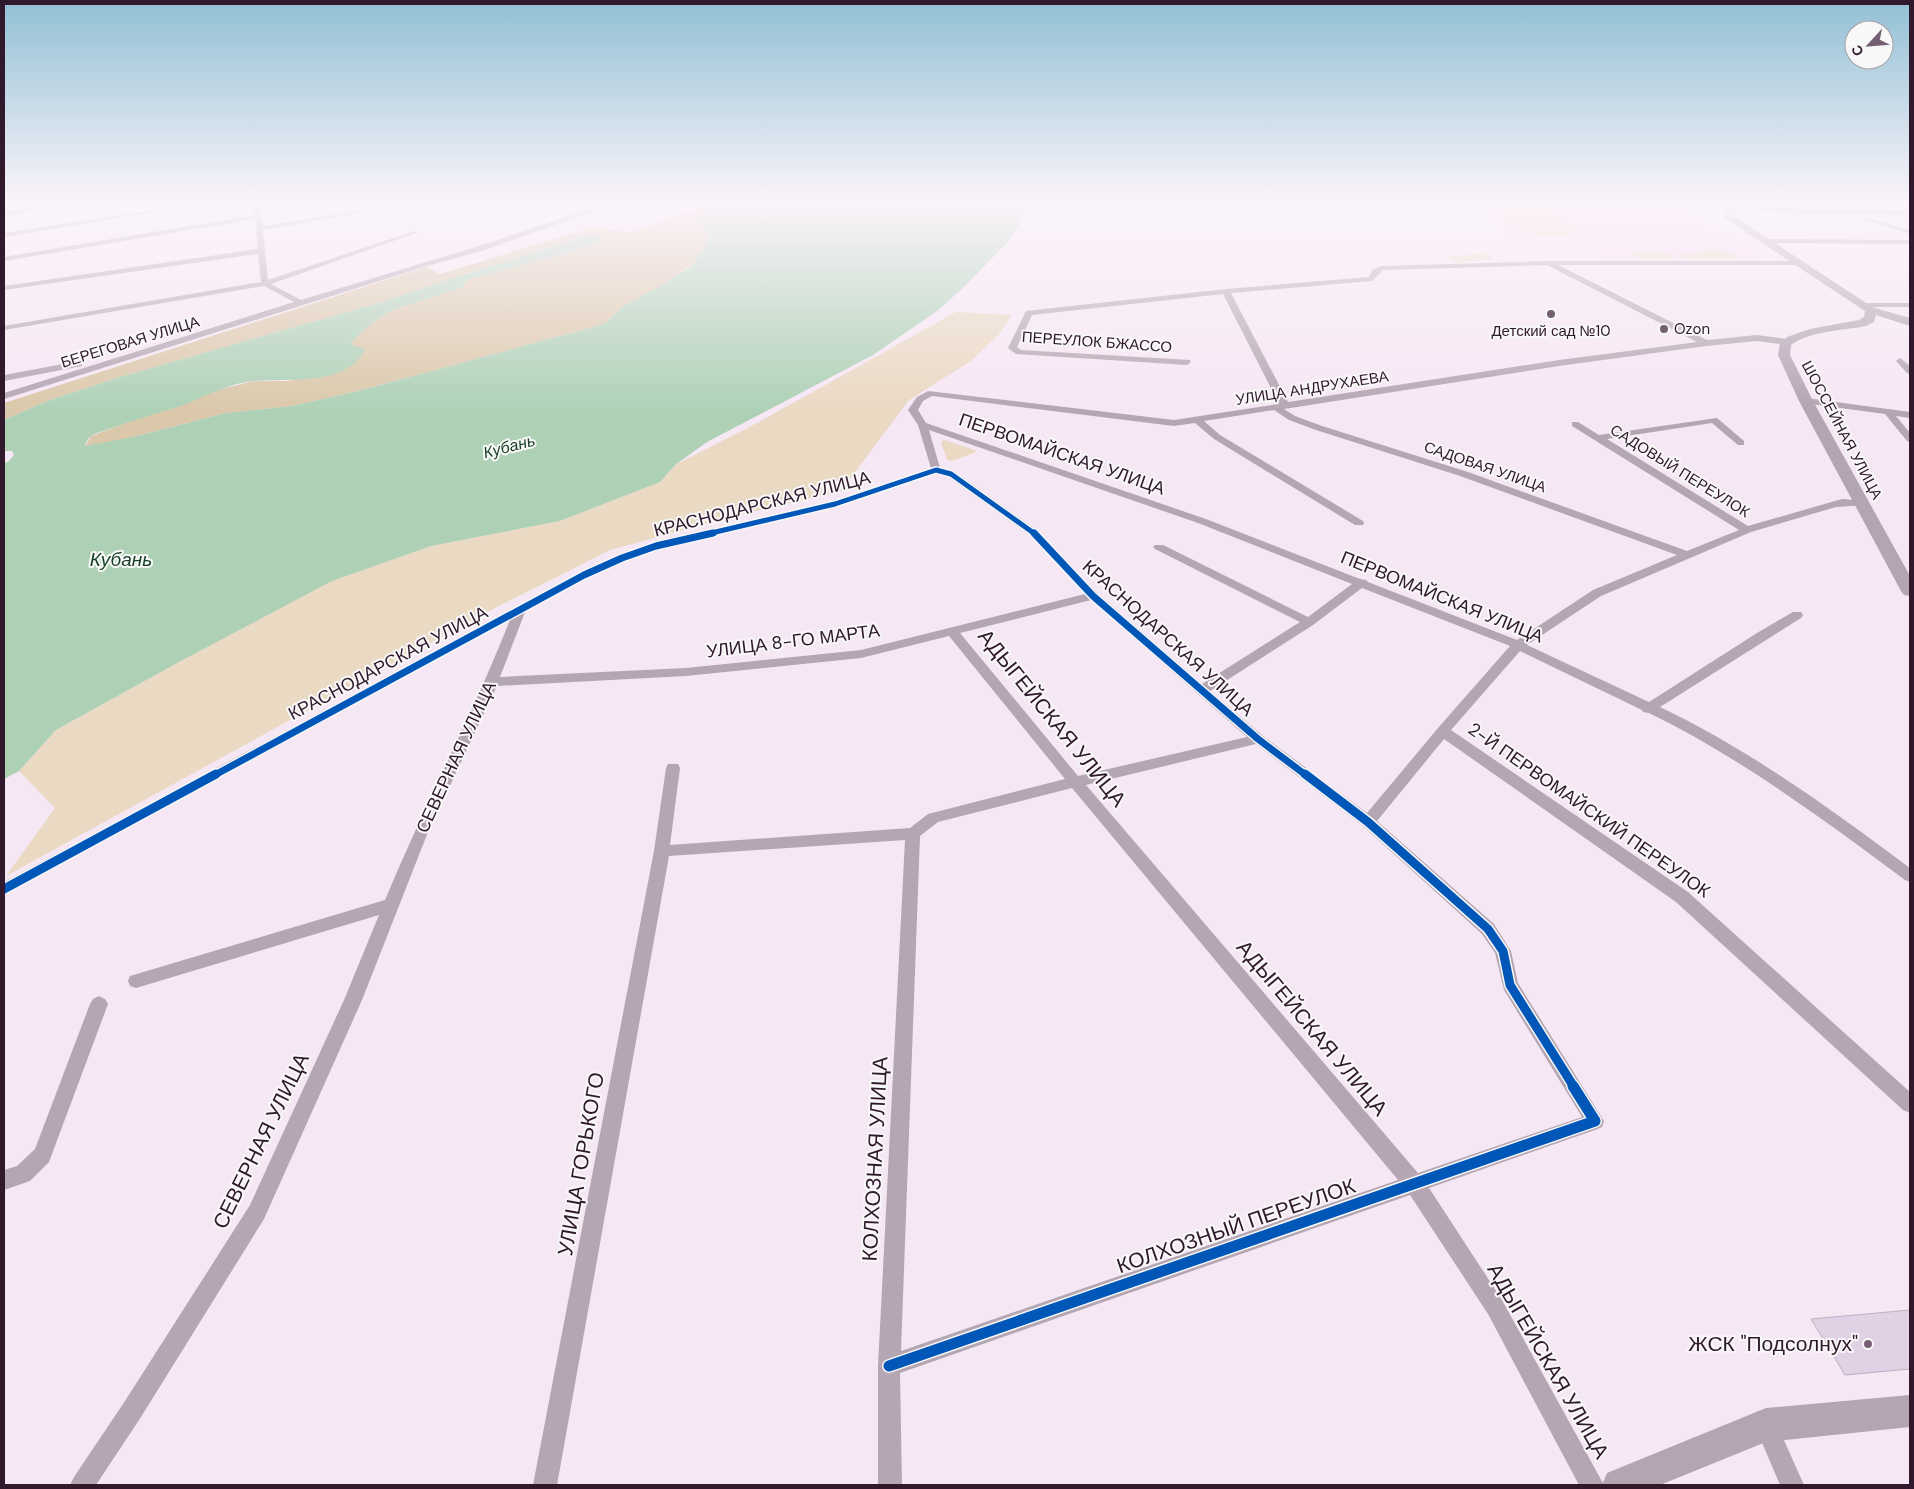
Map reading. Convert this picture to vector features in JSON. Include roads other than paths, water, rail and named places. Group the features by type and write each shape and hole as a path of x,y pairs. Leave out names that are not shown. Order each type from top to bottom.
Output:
{"main road":[{"path":"1812,272 1866,307 1910,322"},
{"name":"ШОССЕЙНАЯ УЛИЦА","path":"1866,307 1870,319 1862,323 1799,336 1787,342 1784,348 1785,359 1910,591"},
{"path":"1619,1485 1766,1425 1910,1411"}],"street":[{"path":"4,288 112,272"},
{"path":"264,272 265,284"},
{"path":"4,328 265,284 298,272"},
{"name":"БЕРЕГОВАЯ УЛИЦА","path":"4,396 400,272"},
{"path":"1280,407 1226,291 1372,279 1374,272"},
{"path":"1566,272 1706,343"},
{"path":"265,284 301,303"},
{"name":"ПЕРЕУЛОК БЖАССО","path":"1187,362 1019,352 1012,348 1027,315 1226,291"},
{"path":"1866,307 1910,305"},
{"name":"УЛИЦА АНДРУХАЕВА","path":"936,470 923,425 913,410 920,399 931,393 1174,423 1706,343 1757,338 1787,342"},
{"path":"4,378 73,366 106,355"},
{"path":"1900,361 1910,371"},
{"path":"1806,401 1910,415"},
{"name":"САДОВАЯ УЛИЦА","path":"1280,407 1292,418 1319,428 1464,474 1686,556"},
{"path":"1888,412 1910,439"},
{"path":"1196,420 1217,437 1359,523"},
{"name":"САДОВЫЙ ПЕРЕУЛОК","path":"1597,438 1714,420 1741,443"},
{"name":"САДОВЫЙ ПЕРЕУЛОК","path":"1575,424 1747,530"},
{"name":"ПЕРВОМАЙСКАЯ УЛИЦА","path":"923,425 1202,521 1362,582 1518,645 1648,709 1700,732 1818,807 1910,876"},
{"name":"КРАСНОДАРСКАЯ УЛИЦА","path":"4,889 584,575 622,558 656,546 835,504 936,470 951,474 1035,534 1093,596 1258,739 1368,822 1488,929 1503,951 1510,985 1595,1121"},
{"path":"1368,822 1443,731 1518,645 1597,593 1747,530 1833,504 1842,502 1863,503"},
{"path":"1159,547 1308,622"},
{"path":"1202,690 1308,622 1362,582"},
{"name":"УЛИЦА 8-ГО МАРТА","path":"492,682 686,672 851,655 1093,596"},
{"name":"СЕВЕРНАЯ УЛИЦА","path":"82,1485 257,1212 353,1000 421,832 492,682 520,609"},
{"path":"1648,709 1797,615"},
{"name":"АДЫГЕЙСКАЯ УЛИЦА","path":"952,631 1075,782 1414,1183 1495,1307 1592,1485"},
{"name":"2-Й ПЕРВОМАЙСКИЙ ПЕРЕУЛОК","path":"1443,731 1682,897 1910,1104"},
{"path":"662,851 913,834 933,818 1258,739"},
{"name":"УЛИЦА ГОРЬКОГО","path":"545,1485 662,851 673,768"},
{"name":"КОЛХОЗНАЯ УЛИЦА","path":"890,1485 889,1366 913,834"},
{"path":"136,981 392,905"},
{"path":"4,1180 22,1174 42,1155 100,1004"},
{"name":"КОЛХОЗНЫЙ ПЕРЕУЛОК","path":"889,1366 1595,1121"},
{"path":"1766,1425 1792,1485"}],"water":[{"name":"Кубань","path":"471,272 495,272 467,280 463,287 390,311 365,328 350,344 365,349 356,361 345,370 315,378 253,381 233,385 178,407 95,434 89,438 85,446 133,437 226,413 292,406 362,390 604,324 625,305 681,272 978,272 937,311 873,355 707,442 675,465 660,482 560,521 431,546 332,581 56,730 19,771 4,779 4,463 8,462 14,455 12,451 4,451 4,420 47,401 120,377 389,300"}],"place":[{"name":"Детский сад №10","path":"1551,314"},
{"name":"Ozon","path":"1664,329"},
{"name":"ЖСК \"Подсолнух\"","path":"1868,1344"}]}
